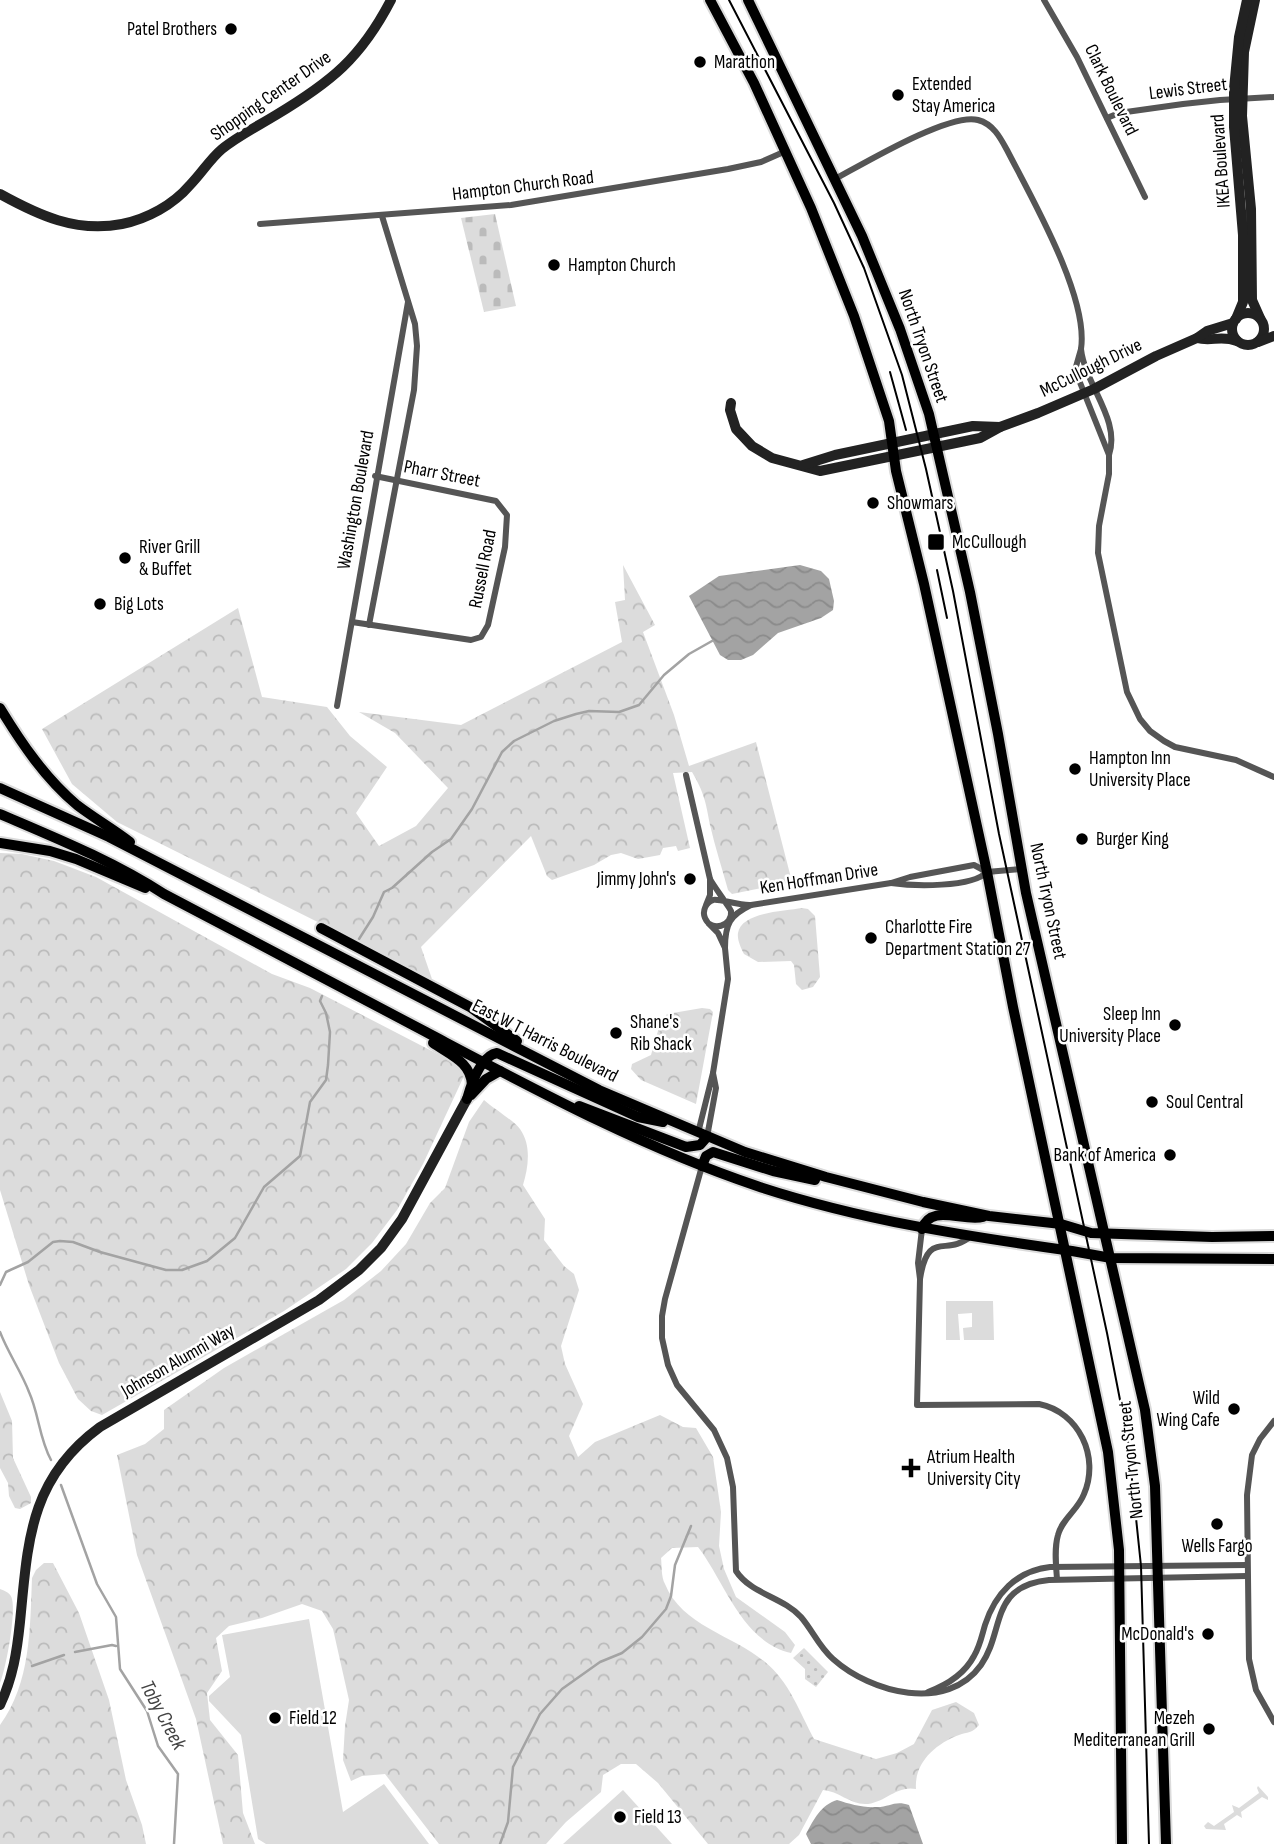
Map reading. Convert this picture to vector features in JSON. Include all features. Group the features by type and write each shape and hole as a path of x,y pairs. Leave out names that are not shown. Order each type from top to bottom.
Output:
{"main road":[{"name":"North Tryon Street","path":"710,0 754,83 811,208 854,316 884,403 987,872 1013,1007 1108,1452 1119,1566 1122,1844"},
{"name":"North Tryon Street","path":"748,0 862,236 914,367 936,447 975,618 1022,869 1145,1410 1155,1486 1166,1844"},
{"path":"0,708 35,762 60,789 86,812 158,863"},
{"name":"East W T Harris Boulevard","path":"0,788 109,837 598,1090 703,1135 782,1164 845,1182 989,1216 1061,1224 1091,1233 1274,1236"},
{"path":"0,814 143,880 164,894 499,1071 644,1143 757,1186 835,1209 922,1229 1111,1258 1274,1259"},
{"path":"0,843 30,847 76,859 138,886 164,894"},
{"path":"321,928 470,1007 532,1055"},
{"path":"416,1027 432,1042 464,1064 471,1076 472,1085"},
{"path":"467,1100 472,1085 492,1053 500,1054 638,1117 683,1126"},
{"path":"467,1100 486,1079 499,1071"},
{"path":"559,1101 608,1115 685,1147 700,1145 703,1135"},
{"path":"702,1166 706,1156 713,1152 784,1174 845,1182"},
{"path":"922,1229 925,1221 935,1214 970,1219 989,1216"}],"street":[{"name":"Shopping Center Drive","path":"0,194 47,218 73,224 118,225 149,215 185,191 225,147 339,72 364,46 391,0"},
{"name":"Clark Boulevard","path":"1044,0 1062,29 1145,197"},
{"name":"IKEA Boulevard","path":"1235,321 1243,302 1237,50 1247,0"},
{"name":"IKEA Boulevard","path":"1255,0 1238,99 1251,209 1252,300 1261,319"},
{"name":"Lewis Street","path":"1107,118 1119,113 1274,97"},
{"path":"835,179 950,122 974,119 989,125 997,133 1062,263 1080,321 1084,366 1111,431 1109,474 1099,526 1098,553 1133,710 1150,731 1170,744 1224,757 1274,777"},
{"name":"Hampton Church Road","path":"260,224 462,210 564,198 731,169 761,162 786,151"},
{"name":"Washington Boulevard","path":"369,625 416,374 416,332 382,216"},
{"name":"Washington Boulevard","path":"337,705 408,300"},
{"name":"McCullough Drive","path":"731,403 731,416 736,429 752,446 772,458 825,470 981,438 1000,426 1038,414 1094,389 1156,356 1246,314 1274,326"},
{"path":"1257,343 1264,333 1261,319"},
{"path":"1235,321 1232,331 1239,342"},
{"name":"McCullough Drive","path":"1197,338 1203,340 1223,337 1250,345 1274,336"},
{"path":"1082,349 1074,367 1109,456"},
{"name":"McCullough Drive","path":"803,465 824,457 892,442 980,425 1000,426"},
{"name":"Pharr Street","path":"376,476 493,500 502,505"},
{"name":"Russell Road","path":"369,625 467,640 481,637 488,625 505,544 508,518 502,505"},
{"path":"352,622 369,625"},
{"path":"685,775 710,878 710,895 704,914 725,948"},
{"name":"Ken Hoffman Drive","path":"724,901 735,905 751,905 891,883 974,865 987,872 1022,869"},
{"name":"Ken Hoffman Drive","path":"891,883 911,886 946,883 980,878 987,872"},
{"path":"703,1135 716,1093 713,1073 728,979 725,932 730,909 710,878"},
{"path":"706,905 713,900 724,901"},
{"name":"Ken Hoffman Drive","path":"729,920 738,911 751,905"},
{"path":"709,924 720,926 729,920"},
{"name":"Johnson Alumni Way","path":"0,1705 16,1658 32,1524 61,1465 100,1427 319,1300 359,1270 381,1248 402,1219 467,1100"},
{"path":"702,1166 665,1299 662,1338 668,1364 678,1387 714,1430 727,1458 733,1487 736,1572 743,1580 795,1612 821,1647 849,1672 890,1689 943,1692 966,1681 984,1661 1000,1612 1011,1597 1028,1585 1057,1579 1119,1578 1157,1572 1247,1565"},
{"path":"922,1229 918,1263 920,1279 917,1405 1040,1404 1065,1414 1081,1432 1087,1454 1088,1482 1081,1501 1058,1533 1057,1579"},
{"path":"920,1279 926,1255 931,1249 939,1245 962,1242 971,1236"},
{"path":"1274,1421 1258,1442 1249,1471 1247,1565 1247,1641 1251,1671 1257,1693 1274,1722"},
{"path":"925,1692 954,1678 974,1657 990,1610 1001,1592 1014,1580 1027,1574 1044,1568 1119,1566 1157,1572 1247,1576"}],"green space":[{"path":"495,214 516,306 484,312 461,218"},
{"path":"623,565 655,625 643,632 674,715 689,766 756,742 792,882 732,894 728,890 699,786 692,772 673,773 690,848 678,851 676,846 663,848 660,855 638,859 621,853 611,855 594,865 552,880 547,876 531,836 421,947 432,979 117,822 72,784 42,729 238,608 262,697 327,707 350,736 387,767 356,813 379,846 416,826 448,788 395,733 359,712 461,725 622,642 615,602 625,600"},
{"path":"0,853 22,854 54,861 96,877 272,974 310,988 455,1063 464,1076 423,1164 397,1210 372,1243 346,1269 284,1311 102,1415 91,1411 78,1399 59,1363 29,1285 0,1190"},
{"path":"808,909 815,916 820,977 813,987 802,990 796,984 791,961 758,962 744,954 738,933 741,926 755,917"},
{"path":"702,1008 713,1012 696,1104 641,1080 631,1069 632,1064 651,1055 660,1024 667,1014"},
{"path":"484,1100 513,1122 524,1136 528,1157 523,1185 545,1219 544,1240 564,1266 574,1274 579,1290 561,1346 565,1364 583,1404 569,1436 578,1457 595,1442 660,1415 683,1427 696,1428 713,1457 721,1512 719,1546 724,1569 736,1597 785,1632 795,1645 791,1653 774,1647 747,1624 698,1547 672,1548 661,1558 662,1575 673,1598 696,1620 752,1653 781,1678 814,1739 876,1759 897,1753 914,1744 932,1710 956,1702 974,1713 979,1725 934,1749 918,1771 916,1789 902,1790 865,1804 823,1790 799,1835 789,1844 708,1844 658,1783 636,1764 621,1764 603,1775 601,1792 566,1822 546,1844 439,1844 385,1774 362,1776 351,1781 343,1760 349,1700 333,1629 322,1611 302,1604 229,1626 216,1638 222,1671 207,1693 210,1720 238,1755 243,1813 255,1844 223,1844 196,1719 137,1555 117,1455 145,1444 164,1429 164,1410 224,1368 344,1300 381,1271 406,1244 430,1203 445,1188 469,1122"},
{"path":"946,1301 993,1301 994,1340 964,1340 963,1328 972,1327 972,1313 958,1314 960,1340 946,1340"},
{"path":"0,1392 12,1421 13,1458 31,1497 31,1503 20,1509 15,1508 9,1496 8,1483 0,1468"},
{"path":"44,1563 53,1563 79,1613 109,1700 126,1780 146,1844 0,1844 0,1725 18,1691 23,1673 29,1635 32,1578"},
{"path":"0,1589 8,1592 12,1599 13,1616 0,1683"},
{"name":"Field 12","path":"309,1619 343,1812 384,1784 429,1844 266,1844 258,1839 241,1735 209,1701 209,1696 230,1677 222,1635"},
{"path":"804,1648 828,1672 816,1687 805,1679 805,1669 793,1658"},
{"path":"1258,1786 1268,1800 1262,1797 1241,1812 1242,1818 1237,1815 1224,1824 1226,1830 1206,1829 1204,1826 1208,1822 1214,1826 1234,1812 1232,1805 1239,1808 1259,1793"},
{"name":"Field 13","path":"623,1790 672,1844 563,1844"}],"water":[{"path":"800,565 821,571 829,579 834,601 833,610 821,618 778,633 753,655 741,660 728,660 720,655 689,596 719,576"},
{"path":"837,1800 867,1807 900,1803 909,1805 923,1844 811,1844 806,1834 812,1823 822,1809"}],"waterway":[{"path":"359,939 384,892 451,839 472,809 502,752 514,741 554,721 576,714 589,711 619,712 639,705 664,675 689,654 712,641"},
{"path":"0,1285 6,1272 28,1262 53,1242 73,1242 166,1270 182,1270 207,1261 235,1238 264,1187 300,1156 310,1102 326,1080 330,1032 320,1001 322,996"},
{"name":"Toby Creek","path":"0,1332 26,1384 51,1460"},
{"name":"Toby Creek","path":"61,1485 97,1584 116,1617 120,1669 147,1711 158,1746 178,1774 174,1844"},
{"path":"500,1844 508,1822 513,1767 540,1714 562,1689 600,1662 622,1653 642,1637 666,1609 671,1596 675,1565 691,1526"},
{"path":"75,1652 116,1646"},
{"path":"32,1666 64,1655"}],"tram line":[{"path":"729,0 834,203 864,268 902,375 926,469 953,591 999,834 1128,1441 1141,1566 1149,1844"},
{"path":"890,372 906,430"},
{"path":"937,570 947,618"}],"place":[{"name":"Patel Brothers","path":"231,29"},
{"name":"Marathon","path":"700,62"},
{"name":"Extended Stay America","path":"898,95"},
{"name":"Hampton Church","path":"554,265"},
{"name":"Showmars","path":"873,503"},
{"name":"McCullough","path":"936,542"},
{"name":"River Grill & Buffet","path":"125,558"},
{"name":"Big Lots","path":"100,604"},
{"name":"Hampton Inn University Place","path":"1075,769"},
{"name":"Burger King","path":"1082,839"},
{"name":"Jimmy John's","path":"690,879"},
{"name":"Charlotte Fire Department Station 27","path":"871,938"},
{"name":"Sleep Inn University Place","path":"1175,1025"},
{"name":"Shane's Rib Shack","path":"616,1033"},
{"name":"Soul Central","path":"1152,1102"},
{"name":"Bank of America","path":"1170,1155"},
{"name":"Wild Wing Cafe","path":"1234,1409"},
{"name":"Atrium Health University City","path":"911,1468"},
{"name":"Wells Fargo","path":"1217,1524"},
{"name":"McDonald's","path":"1208,1634"},
{"name":"Field 12","path":"275,1718"},
{"name":"Mezeh Mediterranean Grill","path":"1209,1729"},
{"name":"Field 13","path":"620,1817"}]}
